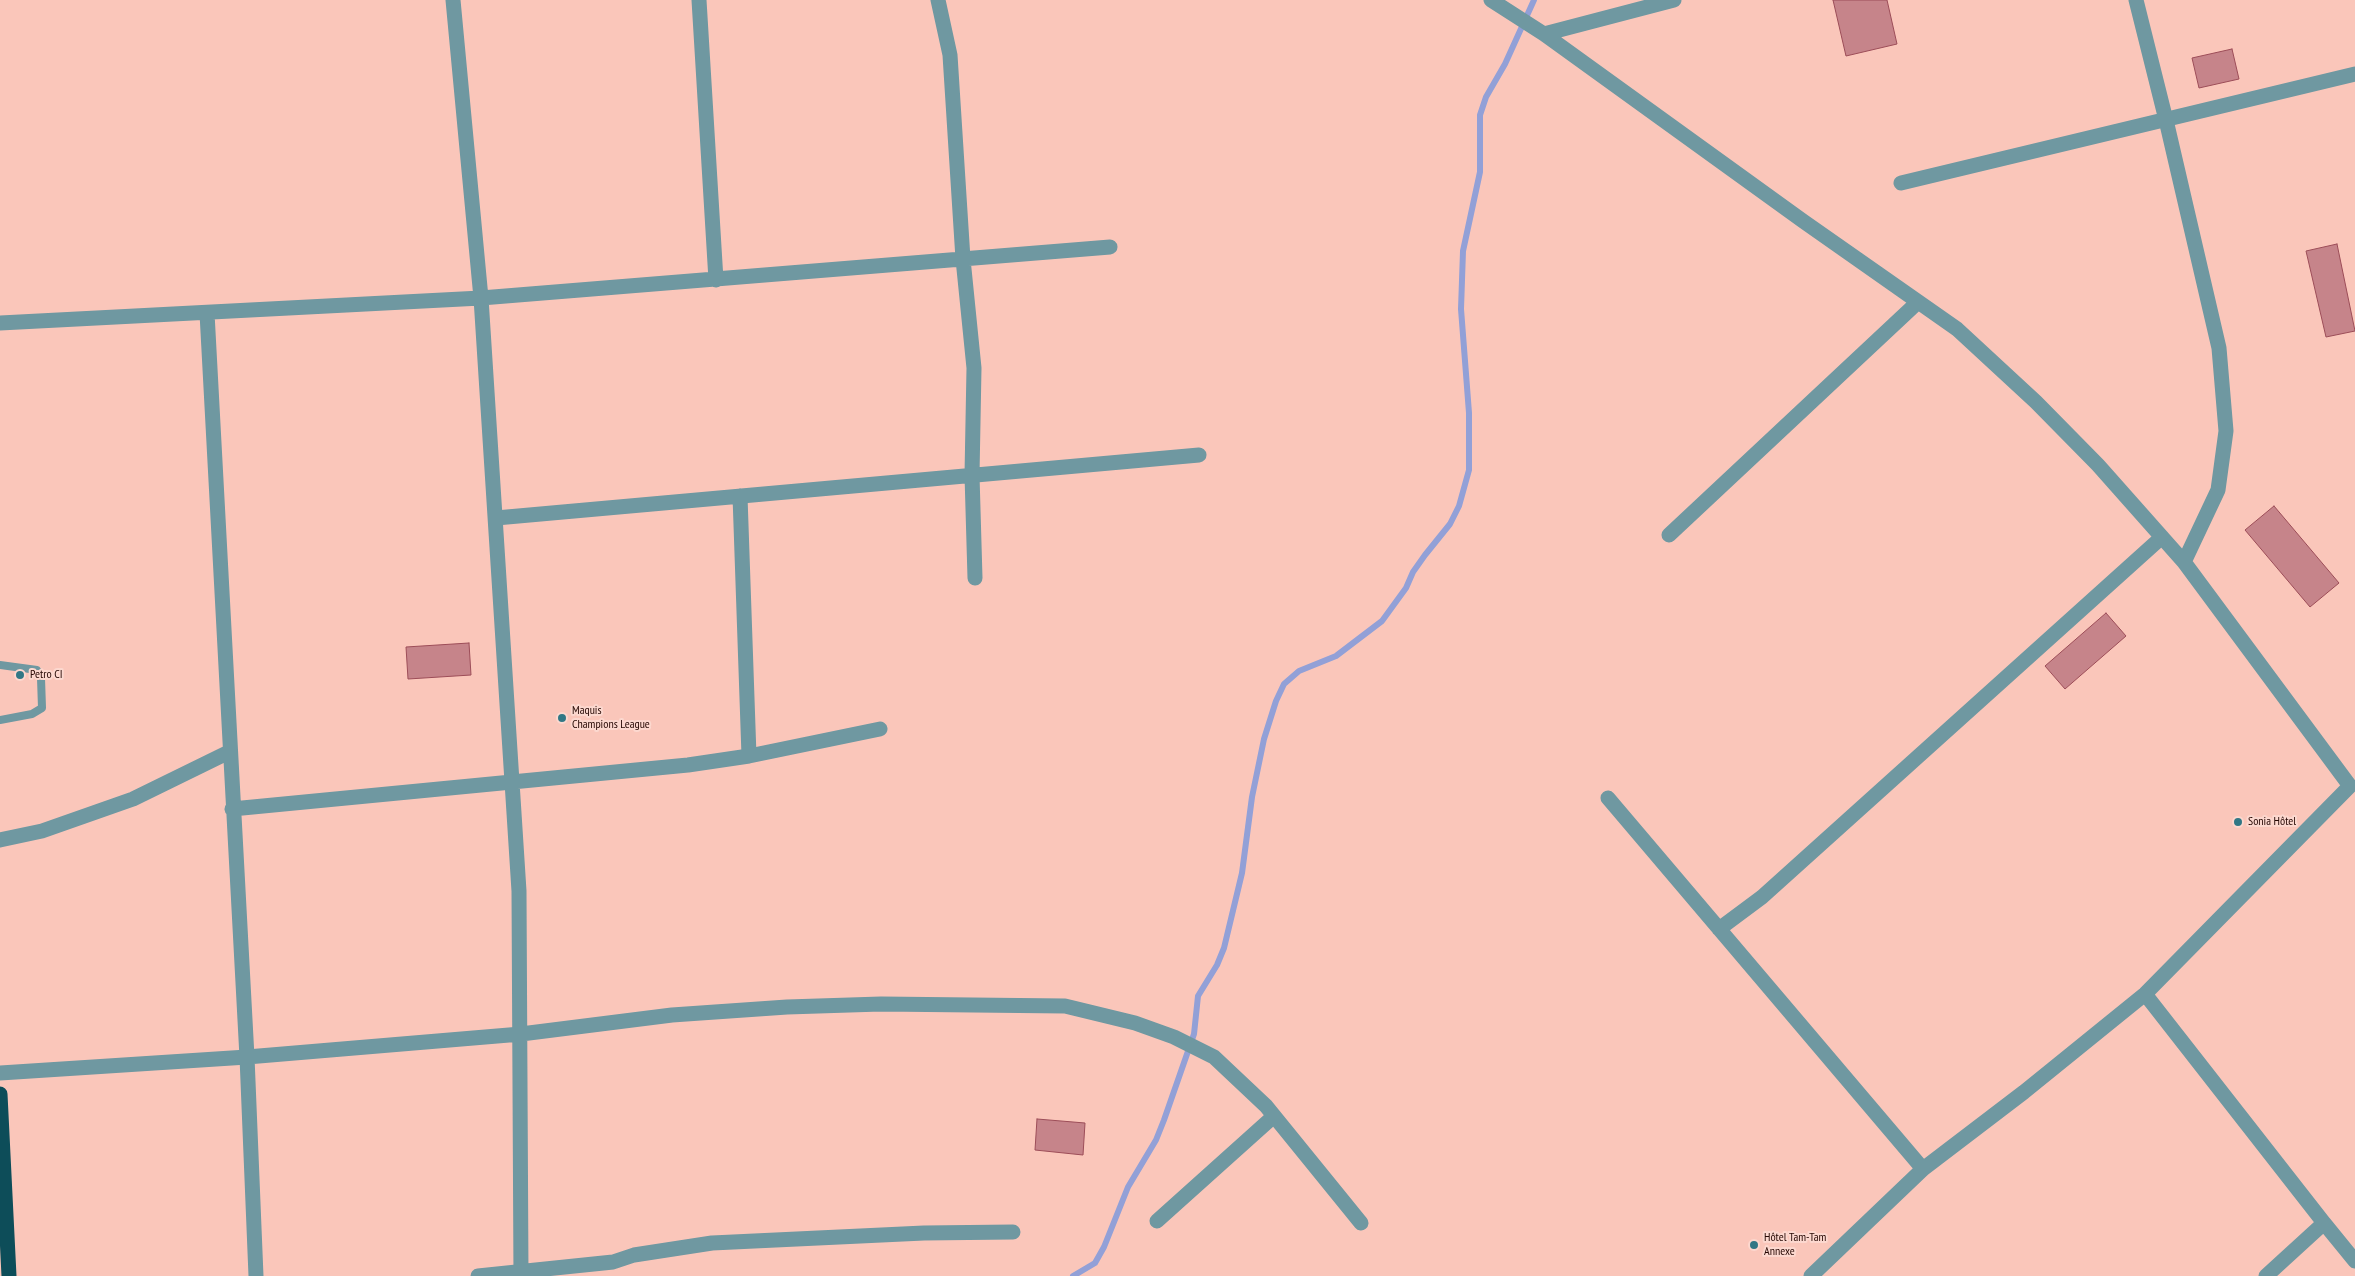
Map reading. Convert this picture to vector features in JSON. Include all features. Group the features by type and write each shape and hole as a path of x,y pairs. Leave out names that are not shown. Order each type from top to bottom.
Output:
{"highway":[{"path":"0,1094 9,1276"}],"street":[{"path":"453,0 481,298 519,891 521,1274"},
{"path":"699,0 716,280"},
{"path":"938,0 950,56 963,259 974,368 972,475 976,578"},
{"path":"1491,0 1541,32 1803,221 1957,329 2036,402 2098,464 2184,562 2353,786 2145,994 2024,1092 1923,1169 1811,1276"},
{"path":"1541,32 1674,0"},
{"path":"2136,0 2219,348 2226,431 2218,490 2184,562"},
{"path":"1901,183 2355,74"},
{"path":"0,323 481,298 1110,247"},
{"path":"1669,535 1918,302"},
{"path":"207,313 232,809 247,1057 256,1276"},
{"path":"496,518 1198,455"},
{"path":"740,496 749,756"},
{"path":"1720,929 1762,897 2162,537"},
{"path":"232,809 511,783 749,756 880,729"},
{"path":"0,840 42,831 133,799 229,752"},
{"path":"1608,798 1923,1169"},
{"path":"2145,994 2355,1261"},
{"path":"0,1073 247,1057 521,1034 672,1015 787,1007 881,1004 1065,1006 1135,1023 1174,1037 1214,1056 1274,1116 1361,1223"},
{"path":"1157,1221 1274,1116"},
{"path":"2266,1276 2324,1223"},
{"path":"478,1276 521,1274 613,1262 634,1255 712,1244 924,1233 1013,1232"}],"lane":[{"path":"0,665 37,670 41,678 42,708 32,714 0,720"}],"building":[{"path":"1833,0 1887,0 1897,44 1846,56"},
{"path":"2232,49 2239,79 2199,88 2192,58"},
{"path":"2337,244 2355,331 2326,337 2306,251"},
{"path":"2274,506 2339,583 2310,607 2245,530"},
{"path":"2106,613 2126,636 2065,689 2045,666"},
{"path":"469,643 471,675 408,679 406,647"},
{"path":"1037,1119 1085,1123 1083,1155 1035,1150"}],"waterway":[{"path":"1073,1276 1095,1263 1104,1247 1128,1187 1156,1140 1164,1120 1194,1034 1198,996 1217,965 1224,948 1242,873 1252,797 1264,739 1276,701 1284,684 1299,671 1336,656 1382,621 1406,588 1413,572 1450,524 1459,506 1469,470 1469,413 1461,309 1463,251 1480,172 1480,115 1486,97 1505,64 1534,0"}],"place":[{"name":"Petro CI","path":"20,675"},
{"name":"Maquis Champions League","path":"562,718"},
{"name":"Sonia Hôtel","path":"2238,822"},
{"name":"Hôtel Tam-Tam Annexe","path":"1754,1245"}]}
